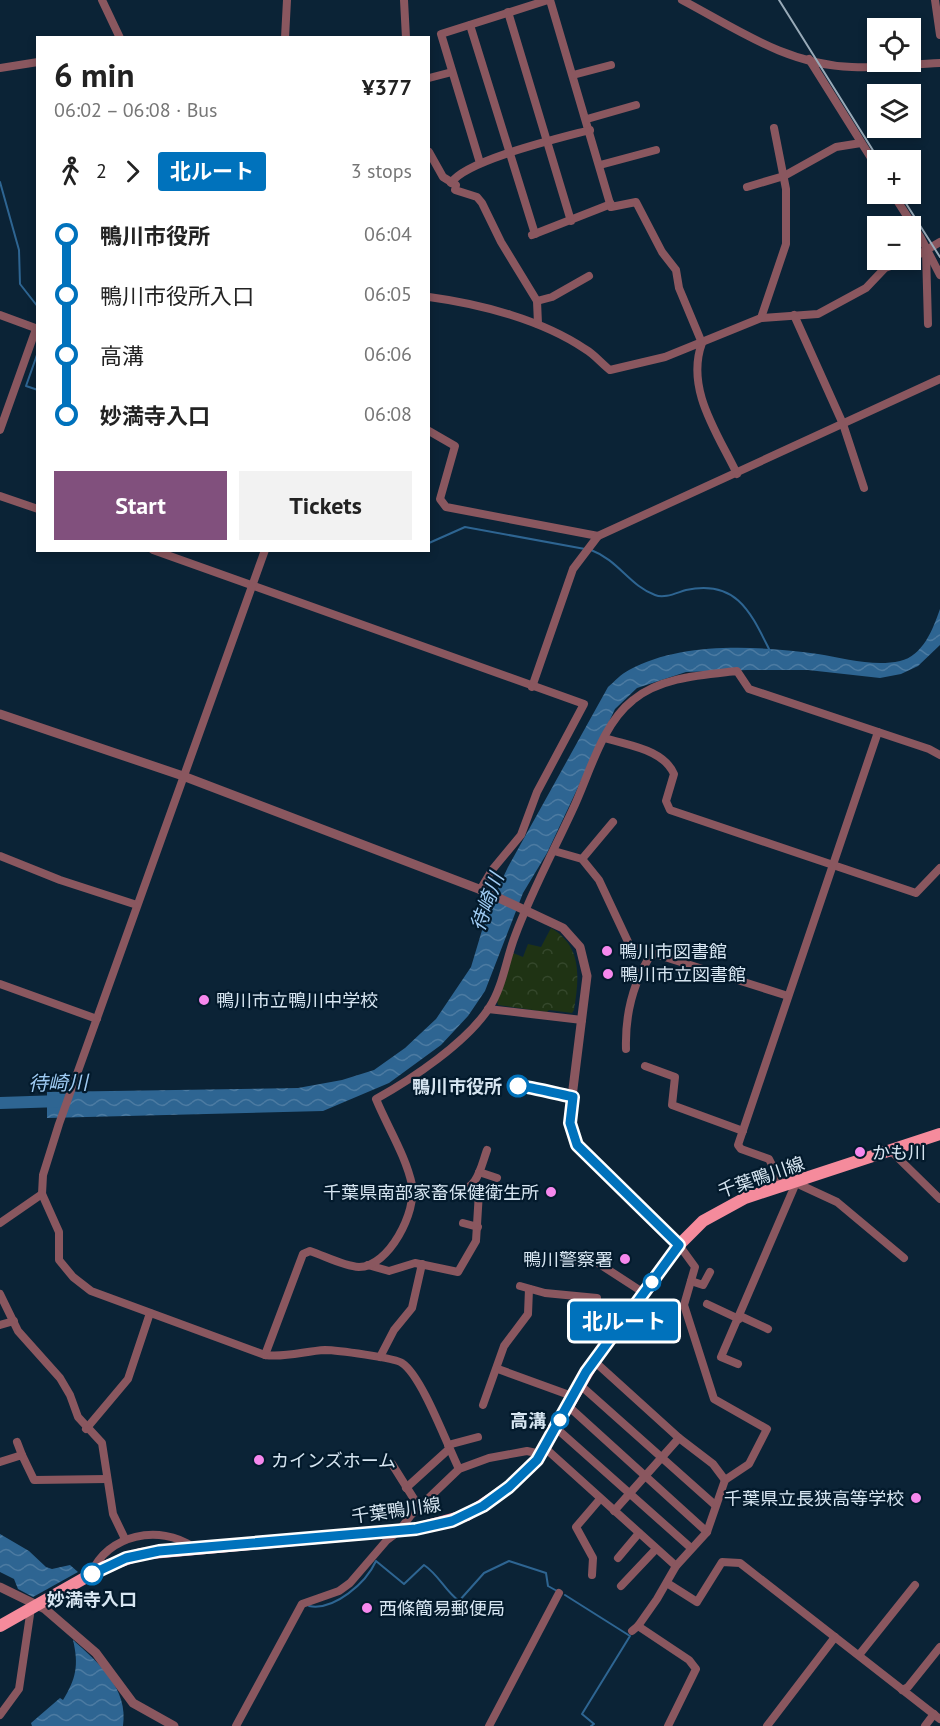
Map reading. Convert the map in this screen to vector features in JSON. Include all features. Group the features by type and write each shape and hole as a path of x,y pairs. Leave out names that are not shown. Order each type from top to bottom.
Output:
{"main road":[{"name":"千葉鴨川線","path":"0,1626 92,1574 134,1555 193,1547 399,1531 434,1526 475,1510 509,1487 543,1451 579,1384 611,1337 679,1245 717,1211 745,1198 892,1152 940,1134"}],"street":[{"path":"102,0 119,36"},
{"path":"285,36 287,0"},
{"path":"404,0 406,36"},
{"path":"480,163 441,34 549,0 612,207 636,202 662,252 676,270 679,288 702,343 697,355 697,381 702,401 737,474"},
{"path":"684,0 766,47 809,59 854,68 940,63"},
{"path":"935,0 940,35"},
{"path":"508,12 571,221"},
{"path":"470,25 511,153 533,234 611,204"},
{"path":"809,59 867,152"},
{"path":"0,68 36,62"},
{"path":"573,75 611,65"},
{"path":"430,78 452,72"},
{"path":"587,119 636,105"},
{"path":"761,318 786,244 784,176 774,128"},
{"path":"450,183 454,177 480,163 590,129"},
{"path":"747,187 784,176 836,147 861,143"},
{"path":"600,165 656,150"},
{"path":"430,156 443,177 456,185 455,190 477,197 482,203 501,242 537,301 538,324"},
{"path":"899,204 940,274"},
{"path":"430,297 503,312 538,324 587,350 610,370 665,357 761,318 818,314 866,288 885,268 911,259 940,242"},
{"path":"926,250 928,324"},
{"path":"537,301 552,297 589,276"},
{"path":"0,315 36,329"},
{"path":"794,315 843,424 864,488"},
{"path":"0,430 36,332"},
{"path":"532,687 573,570 596,539 940,379"},
{"path":"430,432 455,446 440,499 446,507 596,539"},
{"path":"0,496 36,508"},
{"path":"158,552 584,705 537,792 521,835 492,870 482,891"},
{"path":"264,552 59,1124 43,1174 42,1194 59,1232 59,1260 72,1277 91,1291 265,1355 277,1357 324,1350 393,1358 405,1364 423,1392 459,1469"},
{"path":"368,1265 401,1232 413,1193 408,1172 376,1099 409,1080 438,1057 488,1009 525,909 605,738 623,708 647,690 681,679 737,672 749,689 940,755"},
{"path":"0,714 183,776 482,891 563,928 580,947 587,976 570,1118 575,1141 606,1176 679,1245 694,1267 684,1305 714,1399 767,1429 748,1464 725,1480 707,1532 676,1566 635,1629 689,1660 696,1669 668,1726"},
{"path":"783,1187 769,1160 741,1149 738,1145 878,732"},
{"path":"605,738 654,753 665,760 674,774 666,801 670,810 916,893 940,868"},
{"path":"582,859 613,822"},
{"path":"554,851 582,859 599,880 627,942 634,948 788,996"},
{"path":"0,856 60,880 137,905"},
{"path":"626,1049 625,1023 641,970 652,953"},
{"path":"0,984 97,1019"},
{"path":"488,1009 582,1020"},
{"path":"645,1066 675,1077 672,1105 743,1131"},
{"path":"455,1190 462,1191 474,1185 487,1150"},
{"path":"892,1152 940,1199"},
{"path":"479,1172 497,1178"},
{"path":"738,1364 721,1357 796,1183 837,1202 904,1258"},
{"path":"265,1355 303,1254 310,1251 356,1267 368,1265 389,1271 411,1264 422,1264 442,1271 458,1272 476,1241 479,1192 474,1185"},
{"path":"0,1223 21,1206 42,1194"},
{"path":"463,1223 478,1227"},
{"path":"573,1263 587,1256 644,1293"},
{"path":"380,1357 394,1330 412,1308 422,1264"},
{"path":"691,1281 703,1285 710,1272"},
{"path":"520,1286 597,1298 596,1323 611,1337"},
{"path":"483,1405 498,1369 504,1346 528,1314 529,1289"},
{"path":"0,1294 27,1343 60,1378 86,1429 102,1443 114,1514 125,1539"},
{"path":"707,1304 768,1329"},
{"path":"86,1429 128,1379 150,1313"},
{"path":"0,1325 14,1321"},
{"path":"594,1361 679,1438 713,1464 725,1480"},
{"path":"498,1369 569,1401 645,1476 707,1532"},
{"path":"579,1384 715,1505"},
{"path":"556,1428 691,1548"},
{"path":"406,1488 448,1447 478,1437"},
{"path":"614,1511 679,1438"},
{"path":"16,1442 34,1480 107,1479"},
{"path":"236,1726 302,1604 344,1587 358,1576 387,1540 399,1531 419,1507 459,1469 489,1458 527,1451 543,1451 676,1566"},
{"path":"0,1462 22,1455"},
{"path":"392,1464 419,1507"},
{"path":"592,1575 593,1558 576,1527 600,1499"},
{"path":"618,1558 639,1533"},
{"path":"92,1574 97,1561 125,1539 143,1535 166,1536 181,1540 193,1547"},
{"path":"621,1586 656,1549"},
{"path":"667,1583 698,1602 722,1562 740,1563 937,1717 925,1726"},
{"path":"859,1655 915,1585"},
{"path":"0,1587 35,1606 96,1653 133,1704 174,1726"},
{"path":"489,1726 559,1593"},
{"path":"0,1715 19,1689 35,1606"},
{"path":"767,1726 835,1637"},
{"path":"902,1690 908,1687 940,1647"}],"green space":[{"path":"551,928 569,944 574,954 577,986 572,1013 498,1005 497,1000 513,953 523,957 528,944 541,947"}],"water":[{"path":"940,609 940,645 918,666 901,674 880,678 808,670 686,672 637,688 615,709 547,853 523,893 485,991 468,1016 441,1045 389,1083 323,1111 47,1118 47,1092 298,1088 342,1080 374,1070 405,1048 436,1019 471,967 489,907 508,867 608,687 621,676 650,661 673,654 722,648 795,651 879,663 900,661 915,654 921,648"},
{"path":"0,1534 29,1551 46,1567 52,1569 70,1565 78,1572 33,1597 18,1589 14,1579 0,1572"},
{"path":"73,1640 110,1677 121,1700 124,1713 123,1726 32,1726 31,1723 60,1698 63,1700 71,1685 76,1664"}],"waterway":[{"path":"0,182 19,250 20,284 36,304"},
{"path":"36,358 26,386 36,389"},
{"path":"430,543 465,527 585,549"},
{"path":"591,550 609,560 638,586 655,595 666,596 703,588 730,594 749,612 770,651"},
{"name":"待崎川","path":"0,1103 61,1101"},
{"path":"309,1606 329,1604 348,1594 365,1578 376,1561 404,1584 424,1565 459,1601 484,1573 509,1561 546,1573 548,1586 557,1591"},
{"path":"565,1595 630,1636 582,1714 594,1724 591,1726"}],"railway":[{"path":"779,0 873,150"},
{"path":"906,204 940,257"}],"bus line":[{"name":"北ルート","path":"92,1574 126,1558 159,1551 399,1531 434,1526 467,1515 483,1506 532,1466 549,1442 586,1372 679,1245 633,1203 577,1145 570,1123 573,1097 533,1090 525,1085 518,1086"}],"place":[{"name":"鴨川市図書館","path":"607,951"},
{"name":"鴨川市立図書館","path":"608,974"},
{"name":"鴨川市立鴨川中学校","path":"204,1000"},
{"name":"鴨川市役所","path":"518,1086"},
{"name":"かも川","path":"860,1152"},
{"name":"千葉県南部家畜保健衛生所","path":"551,1192"},
{"name":"鴨川警察署","path":"625,1259"},
{"name":"高溝","path":"560,1420"},
{"name":"カインズホーム","path":"259,1460"},
{"name":"千葉県立長狭高等学校","path":"916,1498"},
{"name":"妙満寺入口","path":"92,1574"},
{"name":"西條簡易郵便局","path":"367,1608"}]}
